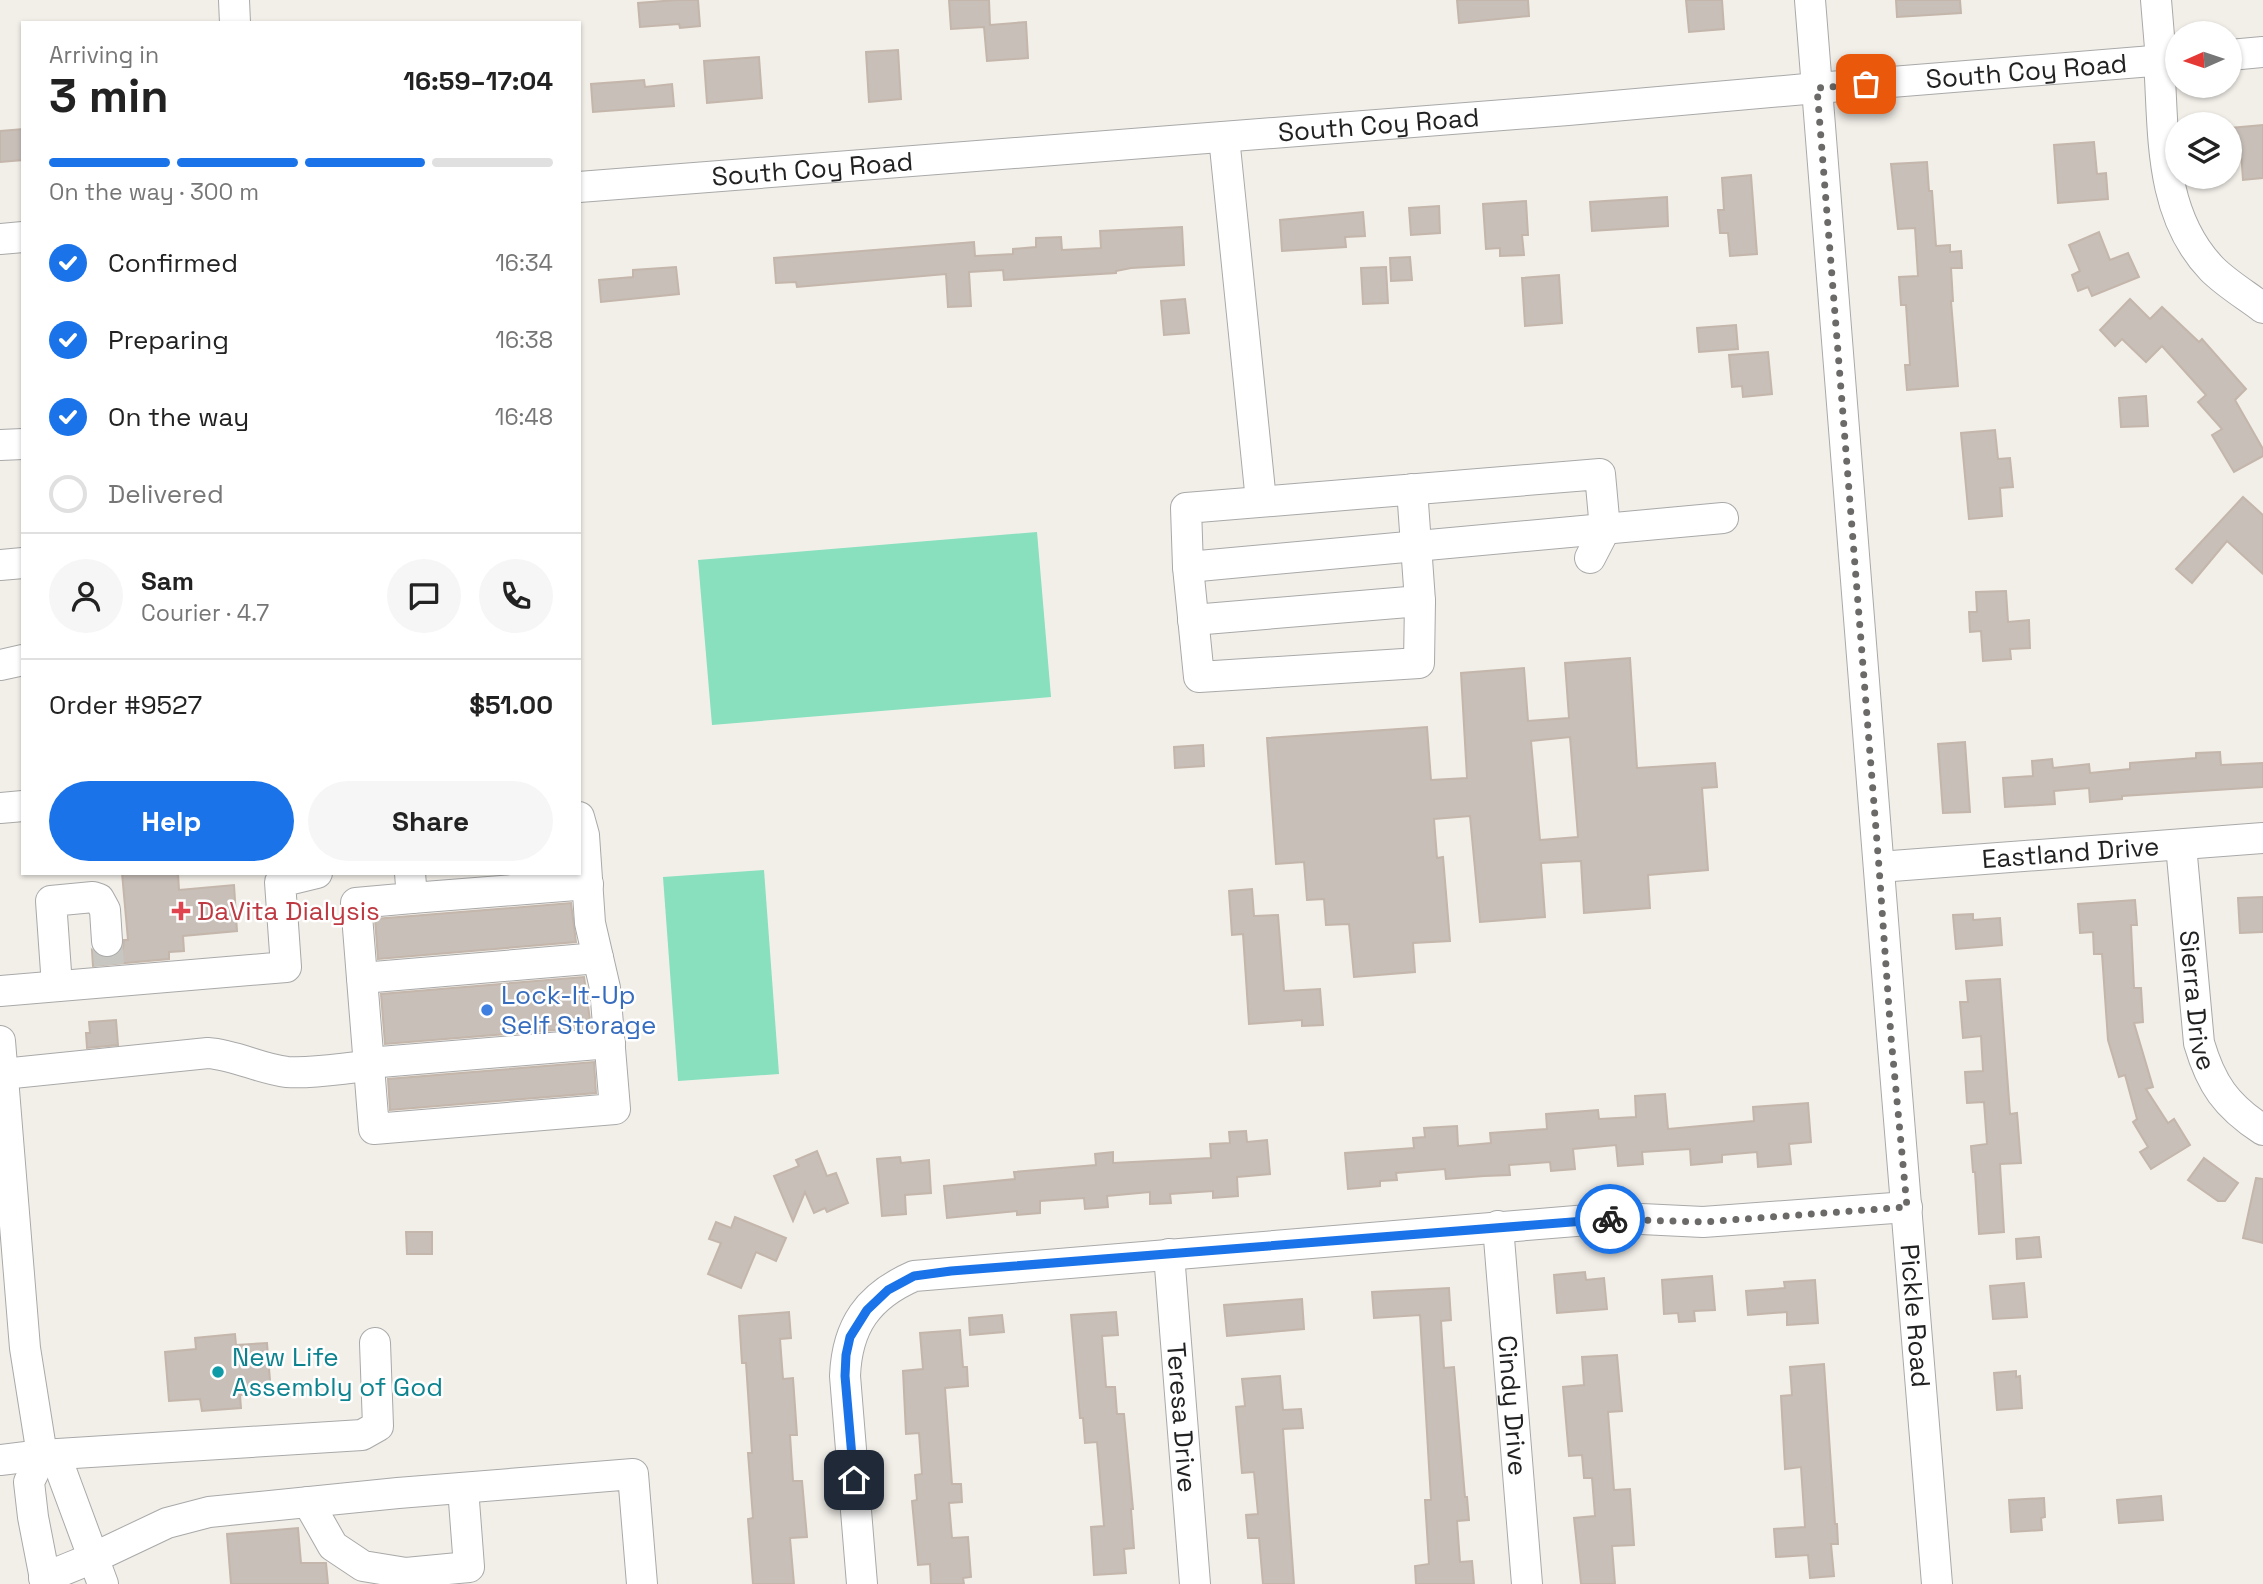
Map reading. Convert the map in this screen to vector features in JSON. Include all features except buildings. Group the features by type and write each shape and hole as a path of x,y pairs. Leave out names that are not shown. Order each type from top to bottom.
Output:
{"street":[{"path":"233,0 235,21"},
{"name":"Pickle Road","path":"1810,0 1891,1037 1937,1584"},
{"path":"2156,0 2165,54"},
{"path":"2242,54 2263,52"},
{"name":"South Coy Road","path":"581,187 1568,110 2165,60"},
{"path":"2166,98 2166,171 2179,218 2192,243 2211,268 2263,308"},
{"path":"1224,137 1261,501"},
{"path":"0,239 21,237"},
{"path":"0,445 21,444"},
{"path":"1412,489 1420,601 1419,663 1199,677 1188,568 1186,508 1261,501 1600,474 1605,529 1590,558"},
{"path":"1188,568 1723,518"},
{"path":"0,565 21,563"},
{"path":"1193,620 1420,601"},
{"path":"0,664 21,660"},
{"path":"0,808 21,806"},
{"path":"581,824 584,835 588,884 590,923 605,988 615,1109 374,1129 356,903 411,886 588,884"},
{"name":"Eastland Drive","path":"1879,867 2263,838"},
{"name":"Sierra Drive","path":"2181,845 2195,1015 2201,1051 2214,1086 2236,1110 2263,1130"},
{"path":"0,991 57,986 109,963 286,967 279,882 309,875"},
{"path":"57,986 51,901 93,897 99,899 105,909 109,963"},
{"path":"362,978 598,958"},
{"path":"0,1041 12,1326 42,1455 29,1482 45,1581 98,1571 167,1523 208,1513 633,1474 642,1584"},
{"path":"3,1074 208,1053 233,1056 288,1072 610,1043"},
{"path":"862,1584 845,1376 846,1355 850,1337 867,1310 888,1290 914,1276 1498,1226 1621,1218 1703,1222 1907,1207"},
{"name":"Cindy Drive","path":"1498,1226 1527,1584"},
{"name":"Teresa Drive","path":"1168,1254 1195,1584"},
{"path":"0,1460 362,1435 379,1426 375,1343"},
{"path":"42,1455 59,1465 98,1571"},
{"path":"307,1502 333,1546 363,1566 407,1578 469,1567 463,1488"}],"green space":[{"path":"1037,532 1051,697 712,725 698,560"},
{"path":"764,870 779,1074 678,1081 663,877"}],"tunnel":[{"path":"107,941 109,965"}],"way so far":[{"path":"1610,1219 1703,1222 1907,1207 1891,1037 1817,88 1866,84"}],"place":[{"name":"DaVita Dialysis","path":"181,911"},
{"name":"Lock-It-Up Self Storage","path":"487,1010"},
{"name":"New Life Assembly of God","path":"218,1372"}],"route":[{"path":"854,1480 845,1376 850,1337 876,1300 900,1282 914,1276 1498,1226 1610,1219"}]}
